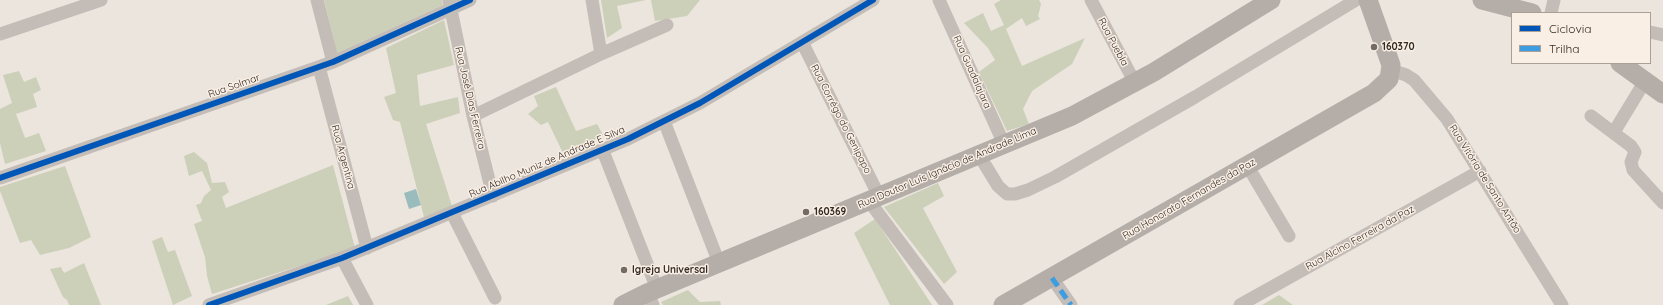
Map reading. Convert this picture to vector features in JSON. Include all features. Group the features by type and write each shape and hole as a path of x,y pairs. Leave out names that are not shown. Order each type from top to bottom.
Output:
{"main road":[{"path":"1368,0 1390,58 1391,70"},
{"path":"1482,0 1528,12"},
{"name":"Rua Doutor Luís Ignácio de Andrade Lima","path":"623,305 653,296 719,263 1072,116 1134,83 1261,2"},
{"path":"1621,64 1663,94"},
{"name":"Rua Honorato Fernandes da Paz","path":"1003,305 1374,93 1389,79 1391,70"}],"street":[{"path":"0,34 101,0"},
{"path":"317,0 333,62"},
{"name":"Rua Solmar","path":"0,178 333,62 450,4 470,0"},
{"path":"592,0 601,54"},
{"name":"Rua Abilho Muniz de Andrade E Silva","path":"210,305 342,258 603,151 700,103 873,0"},
{"name":"Rua Guadalajara","path":"939,0 1004,144"},
{"name":"Rua Puebla","path":"1091,0 1134,83"},
{"path":"979,154 998,186 1006,194 1014,194 1028,190 1055,177 1195,97 1356,0"},
{"path":"1551,12 1554,0"},
{"name":"Rua José Dias Ferreira","path":"450,4 473,116 493,196"},
{"path":"473,116 601,54 668,25"},
{"path":"1651,32 1663,35"},
{"name":"Rua Corrégo do Genipapo","path":"802,42 874,199 947,305"},
{"name":"Rua Argentina","path":"319,67 367,248"},
{"name":"Rua Vitória de Santo Antão","path":"1391,70 1406,75 1414,80 1447,119 1562,305"},
{"path":"1614,132 1645,81"},
{"path":"1591,116 1614,132 1634,149 1634,155 1631,162 1633,170 1663,203"},
{"path":"664,122 719,263"},
{"path":"603,151 653,296"},
{"path":"1247,165 1289,236"},
{"name":"Rua Alcino Ferreira da Paz","path":"1240,305 1480,171"},
{"path":"452,213 495,298"},
{"path":"342,258 367,305"},
{"path":"1052,278 1071,305"}],"green space":[{"path":"324,0 442,0 443,5 337,53"},
{"path":"601,0 646,0 617,6 622,28 607,38"},
{"path":"651,0 700,0 687,16 655,21"},
{"path":"1001,0 1039,0 1041,4 1038,16 1040,19 1026,26 1022,18 1006,29 1022,66 1085,38 1072,64 1032,91 1023,109 1029,124 1007,131 979,72 995,60 988,48 964,23 983,13 991,31 1004,25 994,4"},
{"path":"444,20 454,65 417,75 420,106 458,97 460,113 426,124 452,206 424,217 400,122 393,120 384,97 396,93 386,48"},
{"path":"19,71 24,82 36,77 41,90 33,94 37,107 16,114 25,138 39,133 46,151 5,164 0,143 0,109 12,103 3,75"},
{"path":"556,87 576,131 597,124 603,135 565,157 548,122 541,125 528,114 538,106 534,96"},
{"path":"194,152 207,163 212,183 225,182 229,192 222,197 226,208 333,165 355,248 212,294 207,276 205,257 194,224 202,221 196,205 201,203 204,196 211,190 202,171 189,176 184,156"},
{"path":"65,166 91,237 69,248 40,255 31,240 20,243 0,191 0,187"},
{"path":"938,183 944,196 923,208 957,272 944,284 884,207"},
{"path":"875,219 932,305 890,305 854,233"},
{"path":"162,237 168,252 175,250 192,296 173,305 152,241"},
{"path":"84,263 101,305 69,305 67,300 63,297 50,269 61,267 64,273"},
{"path":"688,290 700,302 720,301 721,305 663,305 661,302"},
{"path":"1279,295 1293,305 1262,305"},
{"path":"348,296 353,305 326,305"}],"water":[{"path":"416,189 421,205 409,209 404,193"}],"marked path":[{"path":"1052,278 1071,305"}],"cycle path":[{"path":"0,178 333,62 470,0"},
{"path":"209,305 342,258 628,139 700,103 873,0"}],"place":[{"name":"160370","path":"1374,47"},
{"name":"160369","path":"806,212"},
{"name":"Igreja Universal","path":"624,270"}]}
